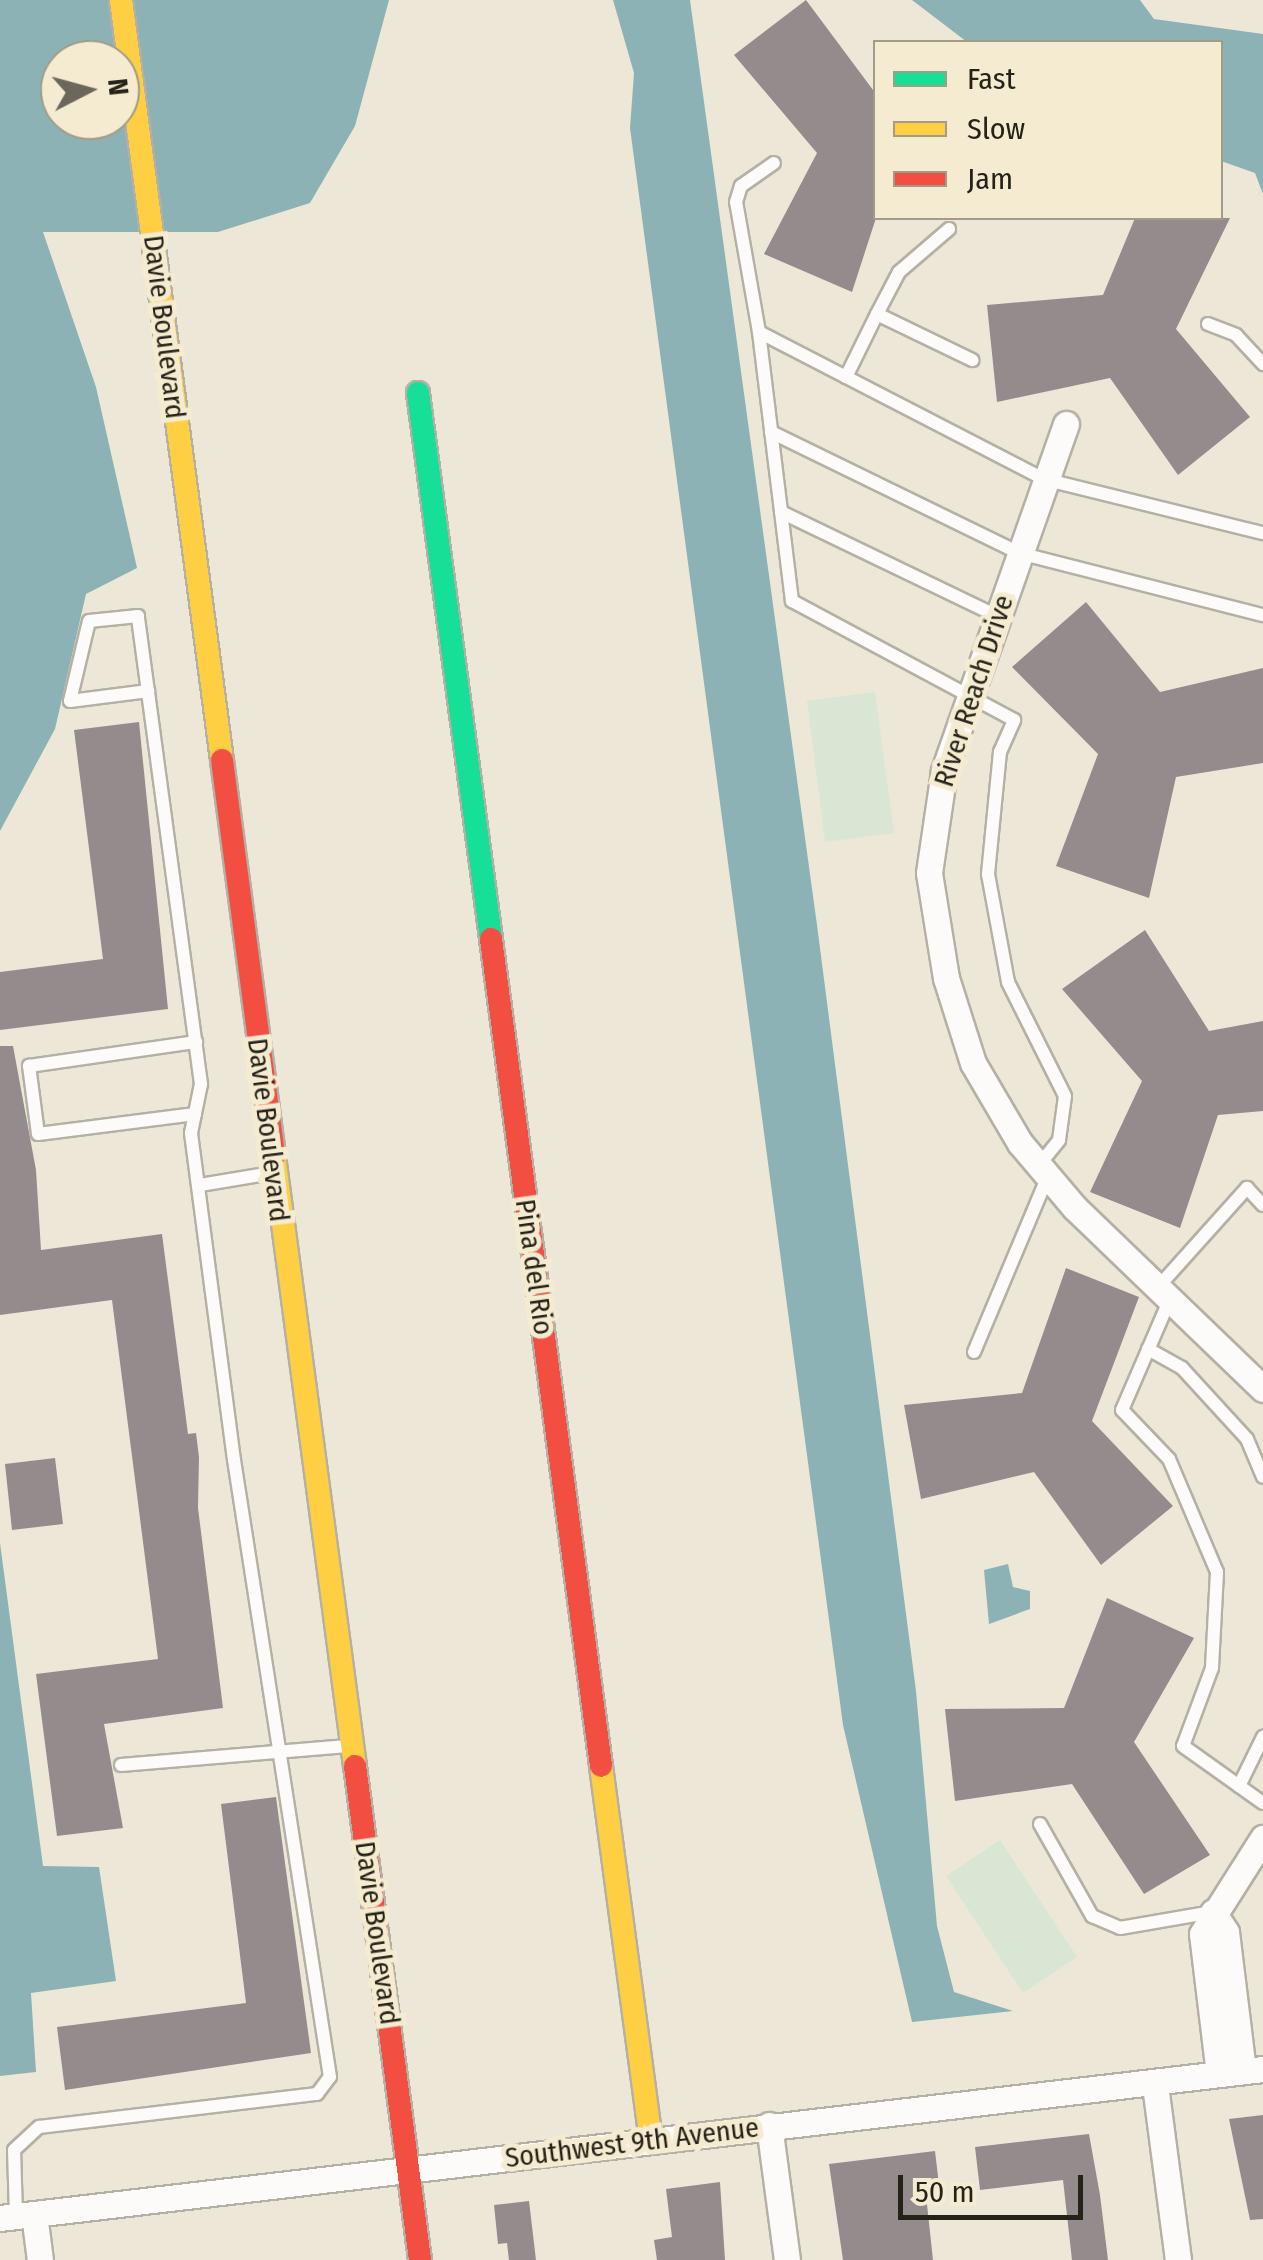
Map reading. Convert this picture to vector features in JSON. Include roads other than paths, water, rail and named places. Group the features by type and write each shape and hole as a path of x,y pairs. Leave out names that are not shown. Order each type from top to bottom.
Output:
{"main road":[{"name":"Davie Boulevard","path":"122,0 420,2260"},
{"name":"Pina del Rio","path":"418,393 651,2140"}],"street":[{"name":"River Reach Drive","path":"1066,424 944,772 929,873 946,978 973,1063 1044,1170 1263,1389"},
{"path":"1242,2071 1226,1932 1214,1912 1263,1838"},
{"name":"Southwest 9th Avenue","path":"17,2216 409,2172 769,2125 1155,2085 1242,2071"},
{"path":"1155,2085 1178,2260"},
{"path":"769,2125 787,2260"},
{"path":"17,2216 40,2260"}],"lane":[{"path":"774,162 742,186 736,202 759,332 792,601 971,692 1014,720 1000,752 988,874 1008,982 1065,1096 1059,1140 974,1352"},
{"path":"846,377 899,272 949,229"},
{"path":"877,314 972,360"},
{"path":"1208,324 1236,335 1263,364"},
{"path":"759,332 1044,478 1263,533"},
{"path":"771,432 1019,553 1263,615"},
{"path":"781,512 997,616"},
{"path":"17,2216 14,2150 39,2127 326,2088 307,1892 286,1762 275,1746 200,1185 195,1114 196,1042 138,616 89,621 70,701 148,691"},
{"path":"195,1114 38,1134 30,1066 196,1042"},
{"path":"200,1185 274,1172"},
{"path":"1263,1205 1247,1188 1165,1291 1148,1349 1122,1410 1169,1459 1216,1572 1212,1668 1183,1746 1263,1804"},
{"path":"1148,1349 1182,1368 1247,1439 1263,1478"},
{"path":"1239,1786 1263,1738"},
{"path":"120,1765 275,1746 350,1746"},
{"path":"1040,1824 1092,1916 1120,1928 1214,1912"}],"water":[{"path":"0,0 389,0 355,126 310,203 218,232 43,232 96,387 137,568 86,594 55,729 0,831"},
{"path":"613,0 690,0 817,925 916,1691 937,1926 954,1992 1013,2011 912,2022 843,1725 630,128 634,73"},
{"path":"912,0 1140,0 1154,19 1263,34 1263,194 1255,173 1223,162 1223,40 964,40"},
{"path":"0,1543 43,1866 99,1867 116,1981 31,1993 36,2072 0,2076"},
{"path":"1008,1564 1013,1587 1030,1591 1030,1609 989,1624 984,1570"}]}
